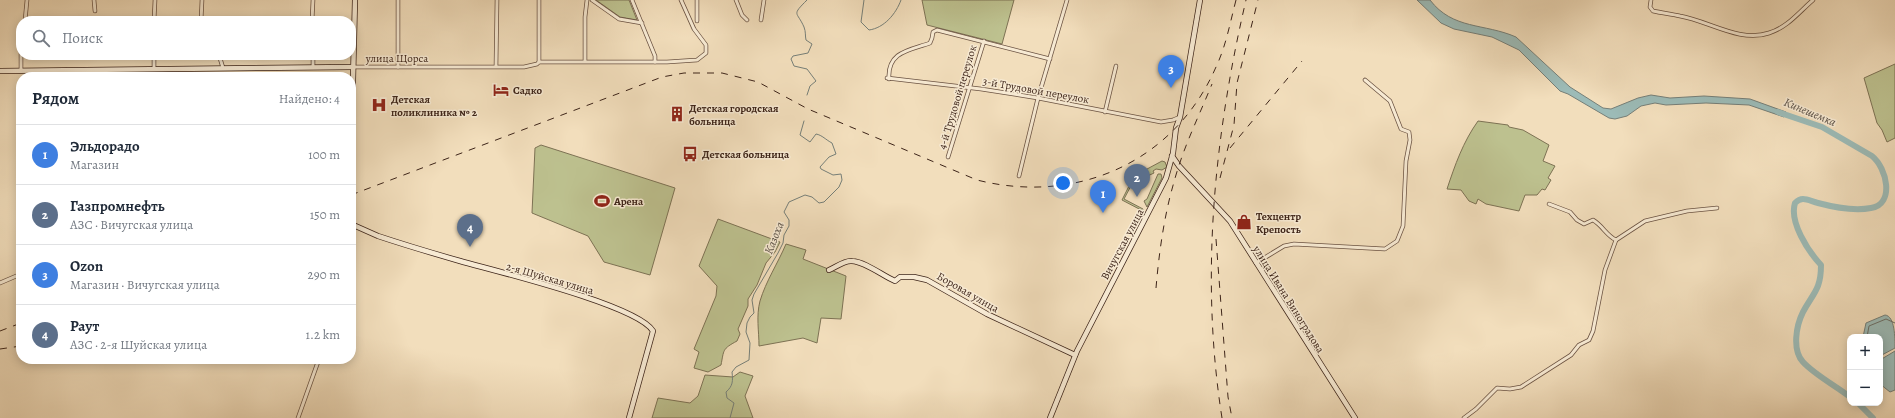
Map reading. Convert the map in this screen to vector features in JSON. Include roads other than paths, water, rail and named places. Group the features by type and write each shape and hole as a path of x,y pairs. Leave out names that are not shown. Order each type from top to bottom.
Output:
{"street":[{"path":"25,16 27,0"},
{"path":"94,0 95,11"},
{"path":"154,16 155,0"},
{"path":"201,16 202,0"},
{"path":"312,16 313,0"},
{"path":"355,0 355,16"},
{"path":"398,0 398,67"},
{"path":"496,66 497,0"},
{"path":"539,62 540,0"},
{"path":"585,61 585,17 587,0"},
{"path":"592,0 619,20 642,23"},
{"path":"632,0 655,56 655,62"},
{"name":"улица Щорса","path":"0,71 354,67 530,67 539,62 655,62 697,60 706,53 706,45 694,29 681,0"},
{"path":"697,0 697,21"},
{"path":"736,0 742,15 747,20"},
{"path":"761,20 764,0"},
{"path":"1019,176 1038,98 1067,0"},
{"name":"Вичугская улица","path":"1050,418 1075,355 1162,187 1169,169 1176,128 1180,117 1200,0"},
{"path":"1650,0 1650,7 1653,11 1681,16 1724,30 1753,35 1769,33 1790,22 1813,0"},
{"name":"3-й Трудовой переулок","path":"984,42 934,30 930,43 905,50 894,59 889,70 888,79 970,88 1038,98 1160,122 1180,117"},
{"path":"984,42 1050,58"},
{"name":"4-й Трудовой переулок","path":"948,157 984,42"},
{"path":"21,60 21,70"},
{"path":"154,60 154,69"},
{"path":"221,60 223,68"},
{"path":"313,60 313,68"},
{"path":"354,60 354,72"},
{"path":"1105,112 1116,66"},
{"path":"1256,263 1284,246 1294,244 1385,248 1397,241 1403,226 1406,161 1410,140 1409,132 1401,129 1390,101 1365,80"},
{"name":"улица Ивана Виноградова","path":"1172,156 1179,166 1230,221 1355,418"},
{"path":"1549,204 1570,212 1577,220 1584,224 1593,220 1604,228 1608,236 1616,240"},
{"path":"1464,418 1476,409 1497,388 1510,389 1521,387 1571,355 1579,345 1589,340 1593,331 1605,270 1616,240 1645,221 1687,211 1717,208"},
{"name":"2-я Шуйская улица","path":"356,226 378,236 601,303 640,319 650,325 653,331 629,418"},
{"name":"Боровая улица","path":"829,270 853,261 866,265 895,281 900,277 914,277 927,280 986,314 1075,355"},
{"path":"0,283 16,276"},
{"path":"298,418 317,364"}],"water":[{"path":"1417,0 1430,0 1439,10 1459,21 1516,37 1570,87 1603,108 1611,109 1638,98 1651,95 1670,98 1704,96 1750,99 1786,112 1784,117 1749,105 1706,103 1666,105 1655,103 1641,106 1627,116 1615,119 1609,118 1568,94 1560,91 1519,50 1492,37 1454,29 1441,23"},
{"path":"1885,315 1888,316 1893,323 1895,348 1883,354 1883,334 1864,334 1866,323"},
{"path":"1895,351 1895,390 1890,392 1883,386 1883,358"}],"waterway":[{"name":"Казоха","path":"807,0 797,11 797,14 804,27 806,40 812,44 808,53 793,56 791,59 794,66 807,69 816,81 810,86 807,95"},
{"name":"Казоха","path":"864,0 861,22 869,30 874,29 889,20 901,0"},
{"name":"Кинешемка","path":"1778,112 1822,127 1872,156 1882,169 1885,177 1886,193 1883,200 1879,205 1871,208 1844,208 1816,203 1807,199 1799,200 1795,203 1794,211 1797,227 1805,244 1821,265 1818,286 1798,324 1796,338 1797,351 1803,362 1808,367 1847,395"},
{"name":"Казоха","path":"730,418 734,403 727,398 726,392 732,383 732,372 736,367 749,360 750,343 746,332 747,323 754,313 752,300 783,243 784,235 789,226 789,220 784,212 789,202 805,195 812,197 819,203 824,202 839,187 842,180 841,174 833,175 821,169 820,167 829,157 836,154 832,143 820,135 816,134 810,142 800,135 804,121"},
{"name":"Кинешемка","path":"1861,406 1873,418"}],"railway":[{"path":"356,193 662,77 684,73 722,73 758,82 808,109 977,180 1014,186 1050,186 1085,181 1118,169 1148,152 1175,129 1198,100 1216,67 1225,43 1236,0"},
{"path":"1222,418 1215,365 1211,260 1214,208 1226,103 1246,0"},
{"path":"1220,178 1234,125 1237,83 1258,0"},
{"path":"1230,148 1302,61"},
{"path":"1156,288 1162,235 1174,182 1187,144 1212,84"},
{"path":"1216,239 1228,397 1232,418"},
{"path":"0,331 16,325"},
{"path":"0,349 16,347"}],"place":[{"name":"Ozon","path":"1171,88"},
{"name":"Садко","path":"501,90"},
{"name":"Детская поликлиника № 2","path":"379,105"},
{"name":"Детская городская больница","path":"677,114"},
{"name":"Детская больница","path":"690,154"},
{"name":"Газпромнефть","path":"1137,197"},
{"name":"Арена","path":"602,201"},
{"name":"Эльдорадо","path":"1103,213"},
{"name":"Техцентр Крепость","path":"1244,222"},
{"name":"Раут","path":"470,247"}]}
